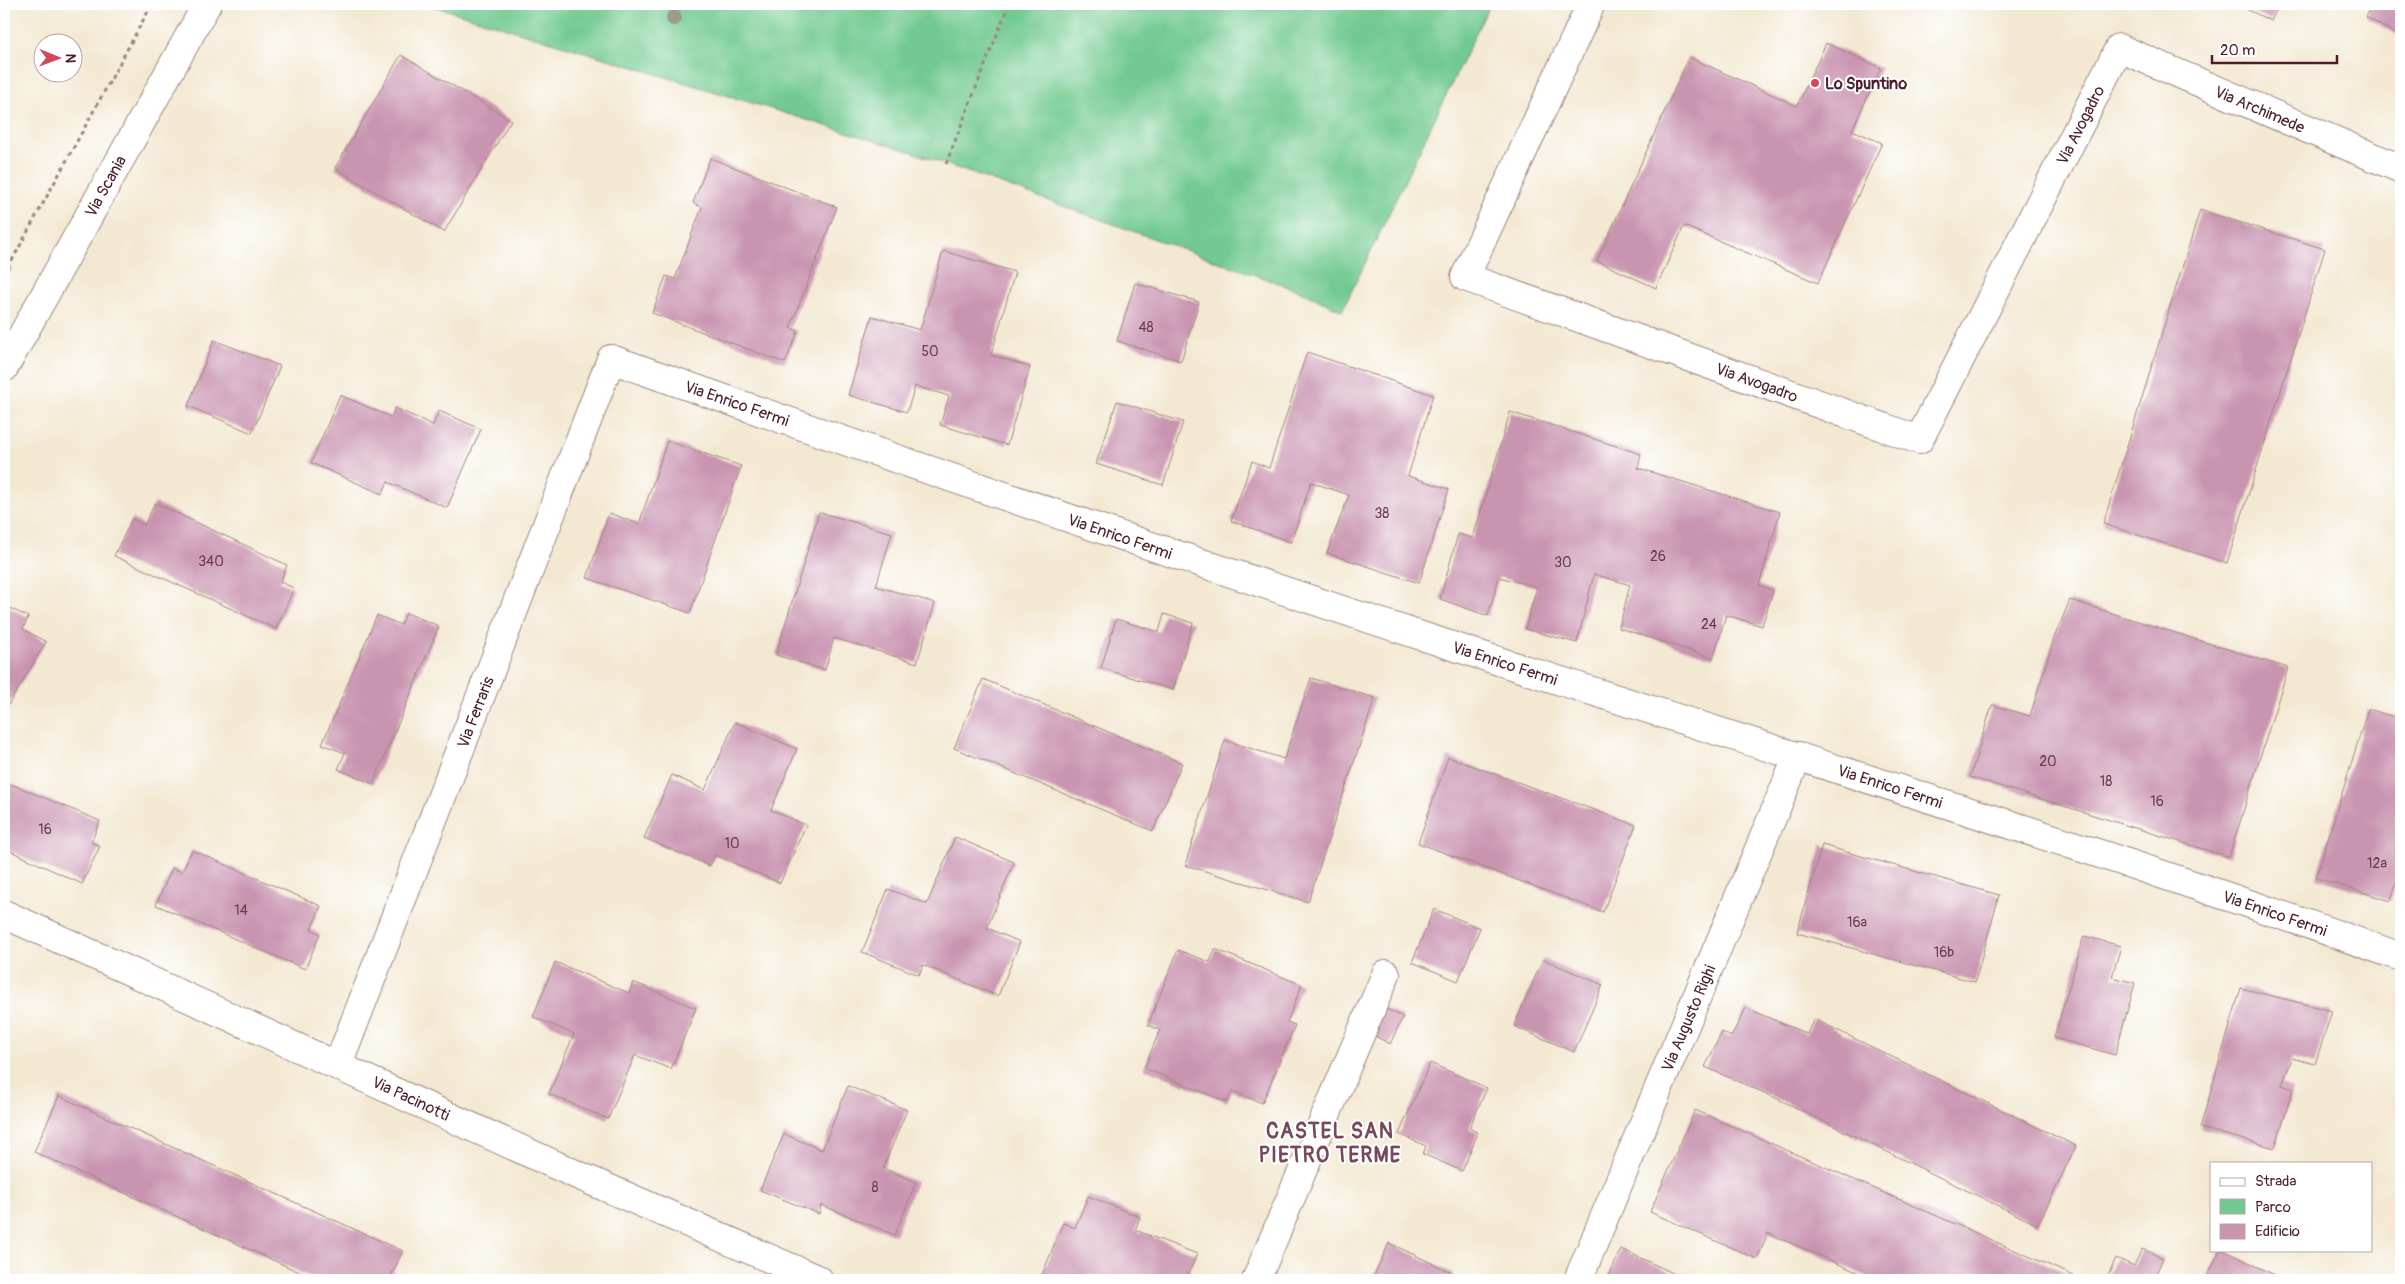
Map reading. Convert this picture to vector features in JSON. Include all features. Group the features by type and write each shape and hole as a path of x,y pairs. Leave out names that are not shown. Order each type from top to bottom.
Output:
{"street":[{"name":"Via Scania","path":"4,368 207,4"},
{"name":"Via Avogadro","path":"1591,4 1465,277 1920,440 2119,48"},
{"name":"Via Archimede","path":"2119,48 2401,169"},
{"name":"Via Enrico Fermi","path":"611,359 1168,552 1438,641 2040,834 2401,957"},
{"name":"Via Ferraris","path":"338,1065 611,359"},
{"name":"Via Augusto Righi","path":"1578,1280 1798,756"},
{"name":"Via Pacinotti","path":"4,914 573,1173 819,1280"},
{"path":"1256,1280 1386,974"}],"path":[{"path":"4,275 152,4"},
{"path":"946,164 1008,4"}],"green space":[{"path":"427,4 1490,4 1342,311 1300,291 912,152"}],"building":[{"path":"2236,4 2279,4 2271,21"},
{"path":"2373,4 2401,4 2401,37 2366,17"},
{"path":"1826,43 1881,68 1852,130 1882,143 1818,283 1684,226 1656,288 1597,261 1689,57 1797,106"},
{"path":"401,55 511,120 444,232 335,168"},
{"path":"710,158 837,207 790,328 798,331 785,363 652,313 666,276 675,279 702,207 693,203"},
{"path":"2200,210 2325,249 2227,563 2103,524"},
{"path":"943,251 1015,272 991,355 1030,367 1007,445 940,425 949,396 915,386 907,412 848,395 872,316 920,330"},
{"path":"1135,283 1199,302 1181,361 1117,341"},
{"path":"214,340 280,366 252,433 188,406"},
{"path":"1307,352 1433,395 1408,476 1449,489 1419,583 1327,553 1349,495 1311,482 1291,542 1231,521 1252,461 1269,468"},
{"path":"340,395 391,417 395,408 433,425 439,411 481,429 447,508 388,482 382,494 311,463"},
{"path":"1117,401 1183,422 1163,485 1096,464"},
{"path":"1510,412 1641,454 1638,468 1780,512 1759,585 1773,591 1762,626 1726,615 1713,658 1619,628 1630,585 1594,574 1577,643 1525,629 1537,587 1499,577 1488,616 1440,599 1458,534 1473,538"},
{"path":"667,441 741,466 690,613 587,578 609,513 639,524"},
{"path":"155,503 287,565 280,582 294,588 276,629 114,556 132,519 144,525"},
{"path":"819,512 892,533 876,586 935,603 917,663 834,638 825,670 776,655"},
{"path":"2070,600 2288,668 2229,857 1970,777 1992,705 2030,716 2054,638"},
{"path":"4,605 28,617 23,629 46,642 4,712"},
{"path":"406,613 439,626 373,784 338,769 345,753 322,744 377,615 401,625"},
{"path":"1164,614 1193,623 1173,690 1101,668 1116,619 1159,632"},
{"path":"1311,678 1375,698 1308,902 1185,865 1225,740 1284,759"},
{"path":"983,679 1182,763 1153,831 954,748"},
{"path":"2368,709 2401,719 2401,868 2391,901 2316,878"},
{"path":"735,722 797,749 771,810 806,825 780,883 715,855 710,866 644,838 672,775 705,790"},
{"path":"1448,757 1636,825 1603,912 1418,843"},
{"path":"4,781 100,821 91,842 100,846 82,884 4,848"},
{"path":"955,837 1014,862 987,928 1020,942 998,996 923,965 919,975 862,952 888,889 927,904"},
{"path":"1822,845 1999,895 1975,982 1797,933"},
{"path":"192,850 321,906 311,929 320,934 305,969 156,905 172,868 182,872"},
{"path":"1434,909 1480,928 1458,981 1412,962"},
{"path":"2084,936 2121,946 2112,977 2135,983 2115,1055 2054,1038"},
{"path":"1215,949 1302,985 1287,1022 1295,1025 1262,1103 1232,1091 1227,1102 1144,1068 1160,1030 1148,1025 1178,950 1210,962"},
{"path":"1543,959 1603,985 1574,1052 1514,1026"},
{"path":"555,962 629,993 633,982 696,1008 671,1069 635,1055 608,1119 549,1094 574,1034 533,1017"},
{"path":"2241,988 2332,1011 2315,1064 2292,1058 2282,1085 2293,1089 2275,1148 2200,1128"},
{"path":"1382,1007 1403,1017 1390,1044 1369,1033"},
{"path":"1746,1008 1807,1034 1814,1019 2076,1146 2038,1225 1776,1098 1705,1067 1722,1032 1731,1037"},
{"path":"1430,1063 1487,1088 1469,1128 1478,1133 1462,1171 1423,1154 1426,1146 1399,1134"},
{"path":"848,1086 907,1110 883,1168 916,1182 895,1235 821,1205 819,1214 760,1190 784,1134 822,1150"},
{"path":"59,1096 403,1251 389,1280 317,1280 34,1152"},
{"path":"1695,1110 2083,1280 1875,1280 1768,1233 1757,1259 1650,1212"},
{"path":"1088,1196 1140,1217 1135,1230 1197,1254 1186,1280 1040,1280 1063,1223 1075,1228"},
{"path":"1389,1243 1453,1273 1449,1280 1372,1280"},
{"path":"1621,1249 1688,1280 1607,1280"},
{"path":"2142,1249 2163,1258 2154,1279 2144,1275 2142,1280 2106,1280 2116,1258 2134,1266"},
{"path":"2219,1252 2227,1252 2285,1280 2206,1280"}],"place":[{"name":"Lo Spuntino","path":"1815,83"}],"district":[{"name":"CASTEL SAN PIETRO TERME","path":"1330,1143"}]}
